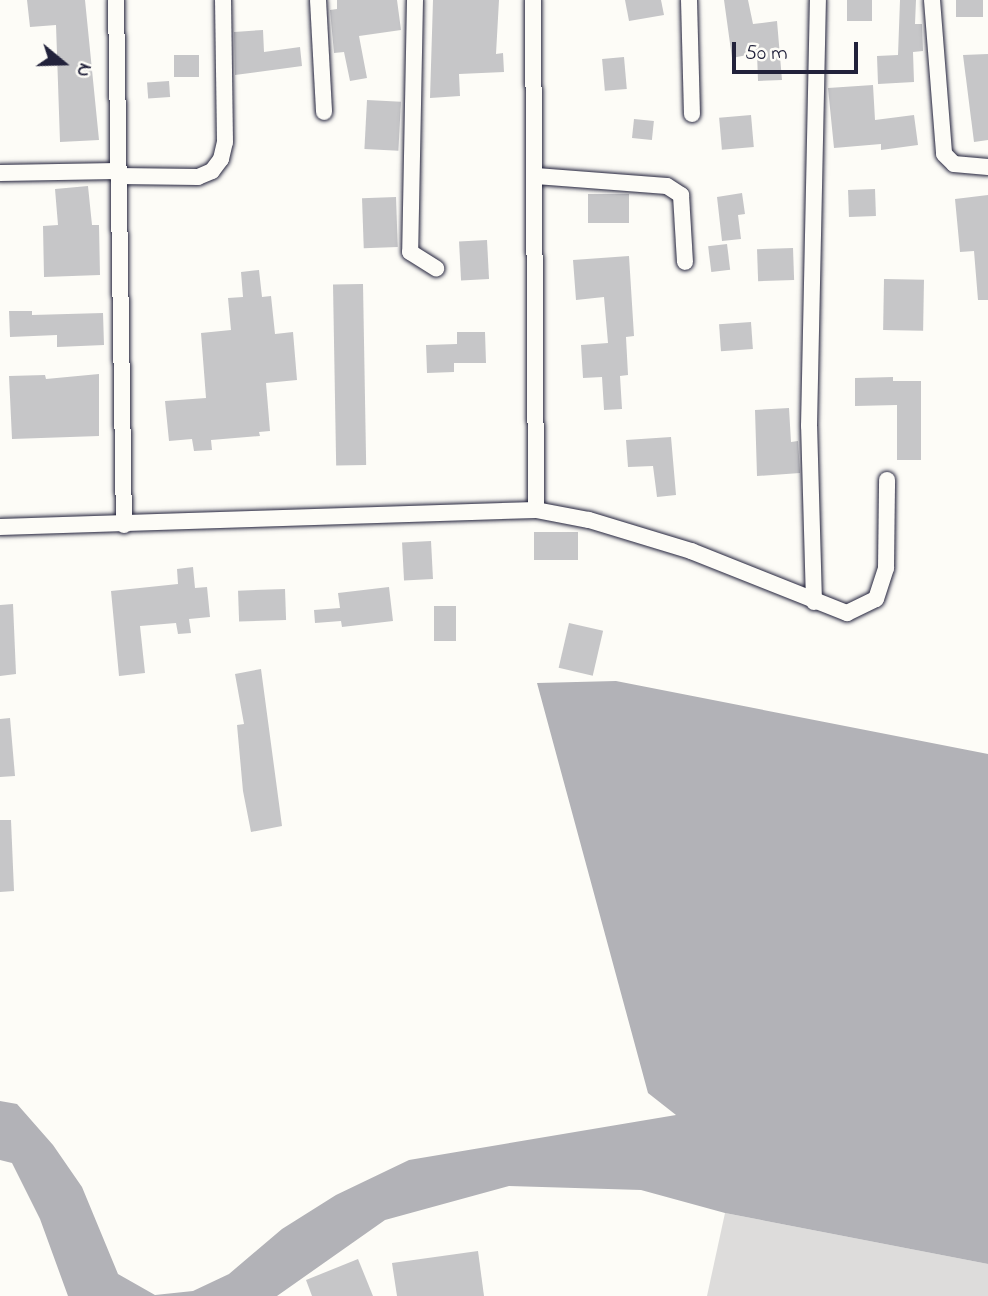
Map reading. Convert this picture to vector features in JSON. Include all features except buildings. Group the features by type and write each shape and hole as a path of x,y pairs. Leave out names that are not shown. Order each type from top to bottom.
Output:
{"street":[{"path":"116,0 124,525"},
{"path":"0,173 198,177 212,171 221,159 225,142 223,0"},
{"path":"318,0 324,112"},
{"path":"415,0 410,252 436,268"},
{"path":"533,0 536,510"},
{"path":"689,0 692,114"},
{"path":"814,602 809,426 818,0"},
{"path":"932,0 944,154 954,164 988,167"},
{"path":"536,176 667,186 681,195 685,262"},
{"path":"0,527 536,510 589,520 691,551 847,613 876,599 886,568 887,480"}],"shaded area":[{"path":"616,681 988,754 988,1264 725,1213 641,1190 509,1186 385,1220 277,1296 68,1296 40,1219 12,1163 0,1160 0,1101 17,1104 53,1145 82,1187 118,1274 155,1295 193,1291 229,1274 282,1229 336,1195 409,1160 676,1115 648,1093 537,683"},
{"path":"725,1213 988,1264 988,1296 707,1296"}]}
